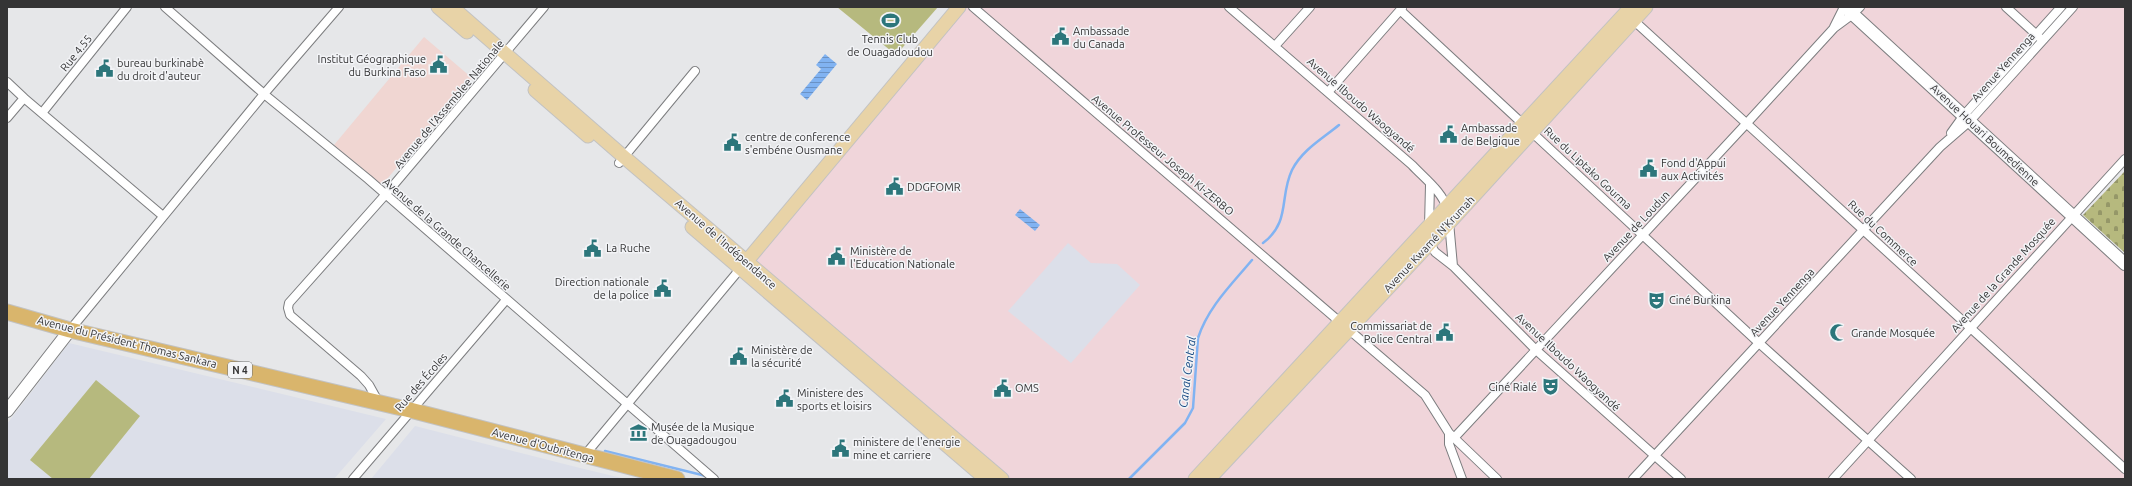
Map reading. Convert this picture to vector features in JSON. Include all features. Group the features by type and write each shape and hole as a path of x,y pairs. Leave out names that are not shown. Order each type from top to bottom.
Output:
{"highway":[{"name":"Avenue du Président Thomas Sankara","path":"7,312 70,330 410,410"},
{"name":"Avenue d'Oubritenga","path":"410,410 677,479"}],"main road":[{"name":"Avenue de l'Indépendance","path":"442,7 503,57 743,266 917,414 986,479"},
{"path":"743,266 959,7"},
{"name":"Avenue Kwamé N'Krumah","path":"1195,479 1291,384 1350,330 1449,223 1528,128 1630,14 1646,7"},
{"name":"Avenue Houari Boumedienne","path":"1851,9 2125,264"},
{"name":"Avenue Kwamé N'Krumah","path":"1209,479 1291,384 1340,321 1447,207 1528,128"},
{"path":"7,411 70,330"},
{"name":"Avenue de l'Indépendance","path":"917,414 976,456 1002,479"}],"street":[{"name":"Rue 4.55","path":"42,113 127,7"},
{"name":"Avenue de la Grande Chancellerie","path":"165,7 264,94 386,194 506,300 714,479"},
{"path":"70,330 264,94 339,7"},
{"name":"Avenue de l'Assemblee Nationale","path":"379,403 372,389 361,376 290,315 288,308 289,302 386,194 544,7"},
{"name":"Avenue Professeur Joseph KI-ZERBO","path":"972,7 1425,395 1451,436"},
{"name":"Avenue Ilboudo Waogyandé","path":"1229,7 1329,91 1412,165 1430,185 1438,190 1447,207"},
{"path":"1275,46 1310,7"},
{"path":"2006,7 2039,37"},
{"name":"Avenue Yennenga","path":"1632,479 1948,139 2039,37 2061,7"},
{"name":"Avenue Yennenga","path":"2039,37 2073,7"},
{"path":"1329,91 1401,9"},
{"name":"Rue du Liptako Gourma","path":"1401,9 1759,343 1911,479"},
{"name":"Avenue de Loudun","path":"1451,436 1536,350 1851,9"},
{"name":"Rue du Commerce","path":"1630,14 1746,124 2125,469"},
{"path":"622,160 696,71"},
{"path":"7,82 163,216"},
{"path":"7,118 24,98"},
{"name":"Avenue de la Grande Mosquée","path":"1833,479 2072,215 2125,159"},
{"path":"1429,244 1428,227 1430,185"},
{"path":"1447,207 1453,266"},
{"name":"Avenue Ilboudo Waogyandé","path":"1429,244 1441,258 1453,266 1536,350 1681,479"},
{"path":"584,456 743,266"},
{"name":"Rue des Écoles","path":"353,479 410,410 506,300"},
{"path":"1462,479 1449,444 1451,436 1496,479"}],"shaded area":[{"path":"959,7 2125,7 2125,159 2072,215 2125,264 2125,479 1002,479 746,262"},
{"path":"424,37 472,78 382,185 334,145"},
{"path":"1068,243 1091,263 1117,264 1140,285 1071,363 1008,311"},
{"path":"69,343 386,419 334,479 7,479 7,424"},
{"path":"415,426 580,468 626,479 371,479"}],"green space":[{"name":"Tennis Club de Ouagadoudou","path":"837,7 938,7 896,55"},
{"path":"2125,171 2125,253 2083,215"},
{"path":"96,380 140,416 89,479 53,479 30,460"}],"water":[{"path":"825,54 837,64 807,100 800,94 821,69 816,65"},
{"path":"1020,209 1040,225 1035,231 1015,215"}],"waterway":[{"path":"1263,243 1278,227 1288,180 1296,163 1313,145 1339,125"},
{"name":"Canal Central","path":"1129,479 1185,423 1193,408 1198,338 1202,327 1221,296 1252,260"},
{"path":"605,451 706,476"}],"place":[{"name":"Tennis Club de Ouagadoudou","path":"890,21"},
{"name":"Ambassade du Canada","path":"1060,37"},
{"name":"Institut Géographique du Burkina Faso","path":"439,65"},
{"name":"bureau burkinabè du droit d'auteur","path":"104,69"},
{"name":"Ambassade de Belgique","path":"1448,134"},
{"name":"centre de conference s'embéne Ousmane","path":"732,143"},
{"name":"Fond d'Appui aux Activités","path":"1648,169"},
{"name":"DDGFOMR","path":"894,187"},
{"name":"La Ruche","path":"593,248"},
{"name":"Ministère de l'Education Nationale","path":"837,257"},
{"name":"Direction nationale de la police","path":"662,288"},
{"name":"Ciné Burkina","path":"1656,300"},
{"name":"Commissariat de Police Central","path":"1445,332"},
{"name":"Grande Mosquée","path":"1838,333"},
{"name":"Ministère de la sécurité","path":"738,356"},
{"name":"Ciné Rialé","path":"1550,387"},
{"name":"OMS","path":"1002,388"},
{"name":"Ministere des sports et loisirs","path":"784,399"},
{"name":"Musée de la Musique de Ouagadougou","path":"638,433"},
{"name":"ministere de l'energie mine et carriere","path":"840,448"}]}
